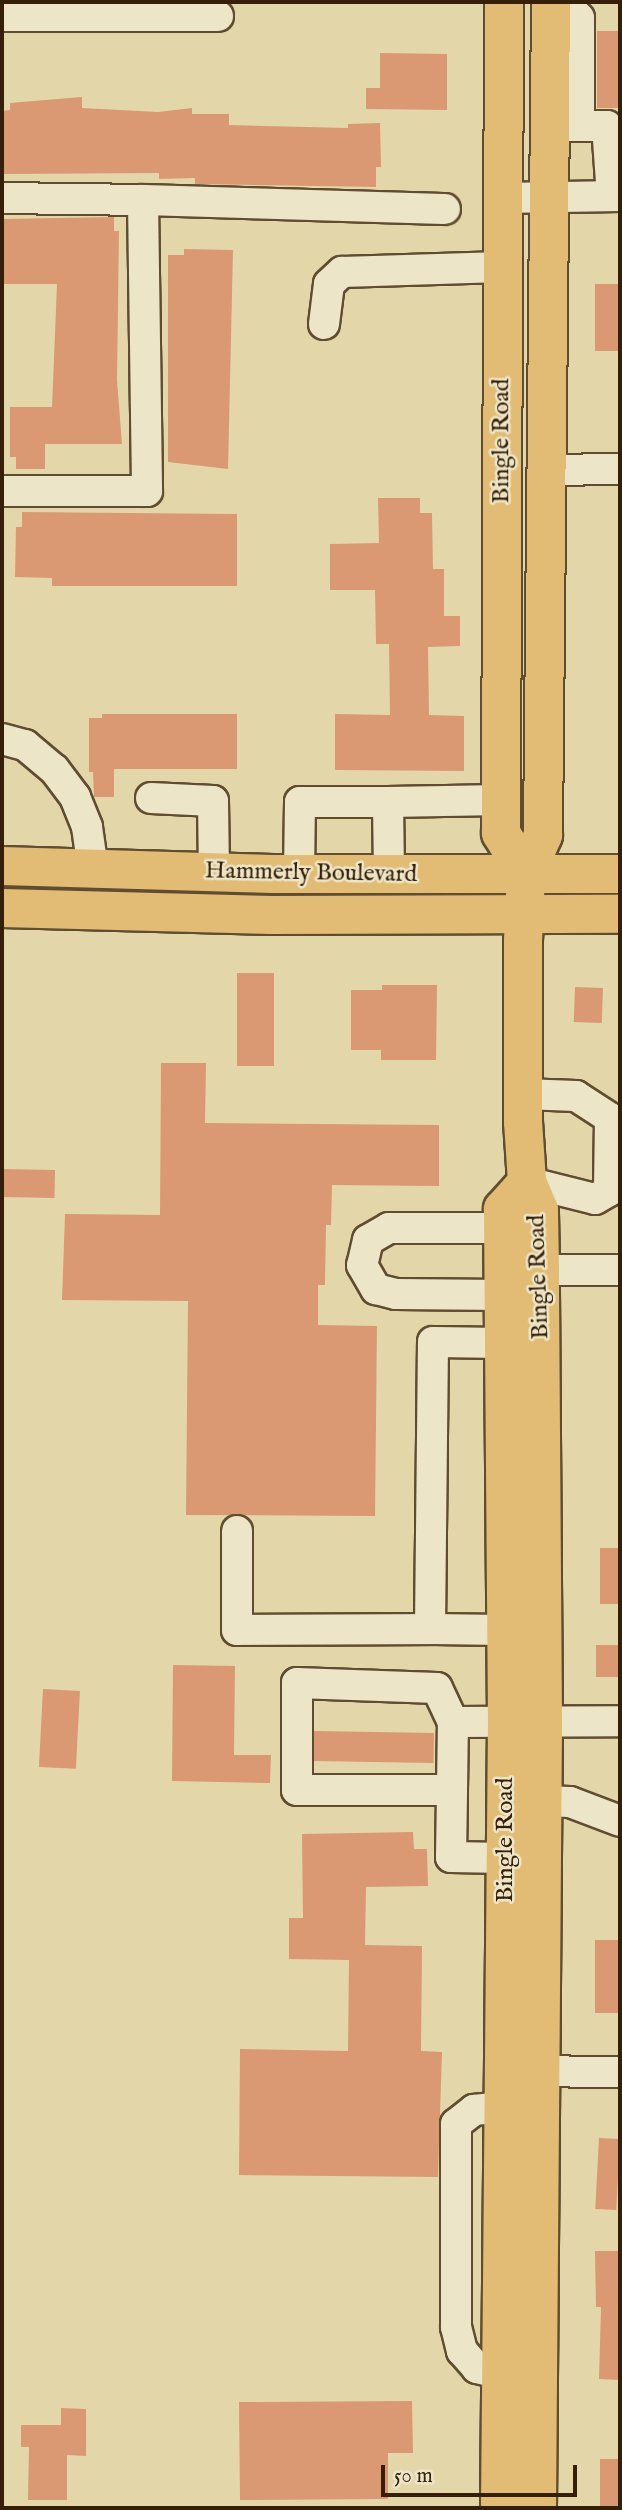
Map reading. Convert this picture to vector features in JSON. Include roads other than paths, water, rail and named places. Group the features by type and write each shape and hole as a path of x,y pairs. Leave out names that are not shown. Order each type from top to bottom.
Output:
{"main road":[{"name":"Bingle Road","path":"504,2 501,833 526,874"},
{"name":"Bingle Road","path":"500,2508 520,2373 516,2083 542,1801 506,1630 513,1321 540,1269 539,1210 527,1182 523,1094 524,914 526,874 543,835 551,197 565,126 551,7"},
{"path":"502,507 547,488"},
{"name":"Hammerly Boulevard","path":"2,866 299,874 620,874"},
{"name":"Hammerly Boulevard","path":"2,908 271,915 620,914"},
{"name":"Bingle Road","path":"527,1182 503,1209 513,1321 525,1721 505,1858 516,2083 520,2373 537,2508"}],"street":[{"path":"2,16 218,16"},
{"path":"502,198 616,196 607,126 565,126"},
{"path":"2,198 445,209"},
{"path":"2,491 148,491 143,200"},
{"path":"324,324 329,284 342,272 502,267"},
{"path":"547,488 620,469"},
{"path":"2,739 25,745 54,769 75,797 87,827 93,869"},
{"path":"151,798 213,801 214,872"},
{"path":"299,874 300,802 501,800"},
{"path":"388,802 390,874"},
{"path":"523,1094 576,1096 610,1118 609,1191 595,1199 527,1182"},
{"path":"503,1227 389,1227 368,1240 362,1265 376,1289 513,1321"},
{"path":"540,1269 620,1270"},
{"path":"430,1629 433,1342 513,1321"},
{"path":"237,1531 237,1630 506,1630"},
{"path":"452,1790 297,1790 311,1683 437,1688 453,1723 452,1857 505,1858"},
{"path":"453,1723 620,1721"},
{"path":"542,1801 578,1804 620,1821"},
{"path":"516,2083 620,2071"}]}
